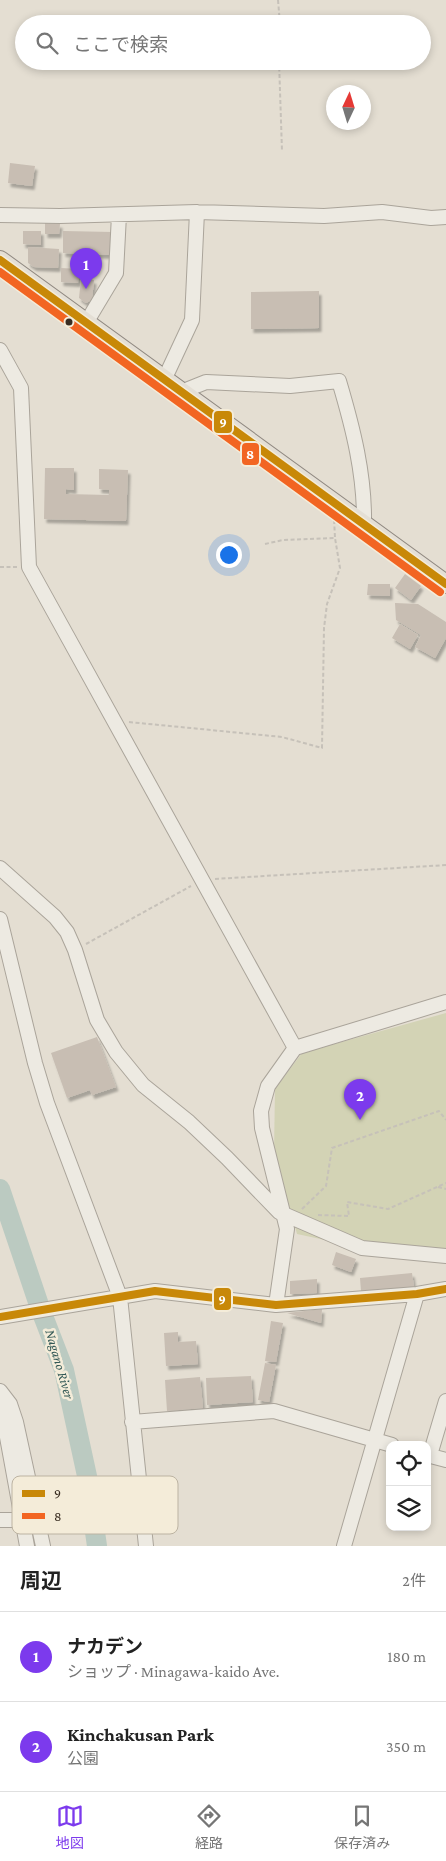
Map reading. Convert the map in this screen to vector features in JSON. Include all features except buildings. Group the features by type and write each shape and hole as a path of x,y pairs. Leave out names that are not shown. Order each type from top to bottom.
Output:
{"main road":[{"path":"0,260 446,584"}],"street":[{"path":"164,380 192,320 197,212"},
{"path":"0,215 119,215 197,212 324,216 382,212 431,218 446,217"},
{"path":"86,322 116,273 119,215"},
{"path":"0,350 22,388 29,567 201,880 246,955 295,1048"},
{"path":"181,392 206,382 290,386 339,381 357,440 364,505 364,525"},
{"path":"0,868 55,917 67,932 75,950 97,1020 116,1052 143,1085 189,1122 284,1216 362,1248 446,1256"},
{"path":"0,919 35,1063 113,1299 132,1422 138,1476"},
{"path":"276,1306 287,1229 267,1152 261,1111 268,1086 295,1048 446,1002"},
{"path":"0,1318 155,1291 247,1304 276,1306 417,1294 446,1289"},
{"path":"344,1546 417,1294"},
{"path":"0,1391 10,1404 16,1422 28,1476"},
{"path":"0,1399 5,1453 12,1479"},
{"path":"431,1449 446,1401"},
{"path":"132,1422 274,1411 386,1443"},
{"path":"431,1456 446,1460"}],"path":[{"path":"278,0 279,15"},
{"path":"280,70 282,151"},
{"path":"114,721 282,737 322,748 324,628 327,604 340,568 333,521 338,506"},
{"path":"265,544 283,540 335,538"},
{"path":"0,568 29,567"},
{"path":"75,950 201,880 446,865"},
{"path":"284,1216 298,1214 326,1186 332,1148 439,1111 446,1120"},
{"path":"315,1214 349,1216 347,1202 388,1208 446,1183"},
{"path":"438,1187 446,1189"}],"green space":[{"path":"446,1013 446,1253 423,1261 297,1234 274,1152 275,1089 302,1053"}],"waterway":[{"name":"Nagano River","path":"0,1189 40,1308 64,1370 87,1476"},
{"name":"Nagano River","path":"95,1534 97,1546"}],"transit line":[{"name":"9","path":"0,260 446,584"},
{"name":"8","path":"0,272 440,592"},
{"name":"9","path":"0,1317 155,1291 276,1305 417,1294 446,1289"}],"place":[{"name":"ナカデン","path":"86,289"},
{"name":"Kinchakusan Park","path":"360,1120"}]}
